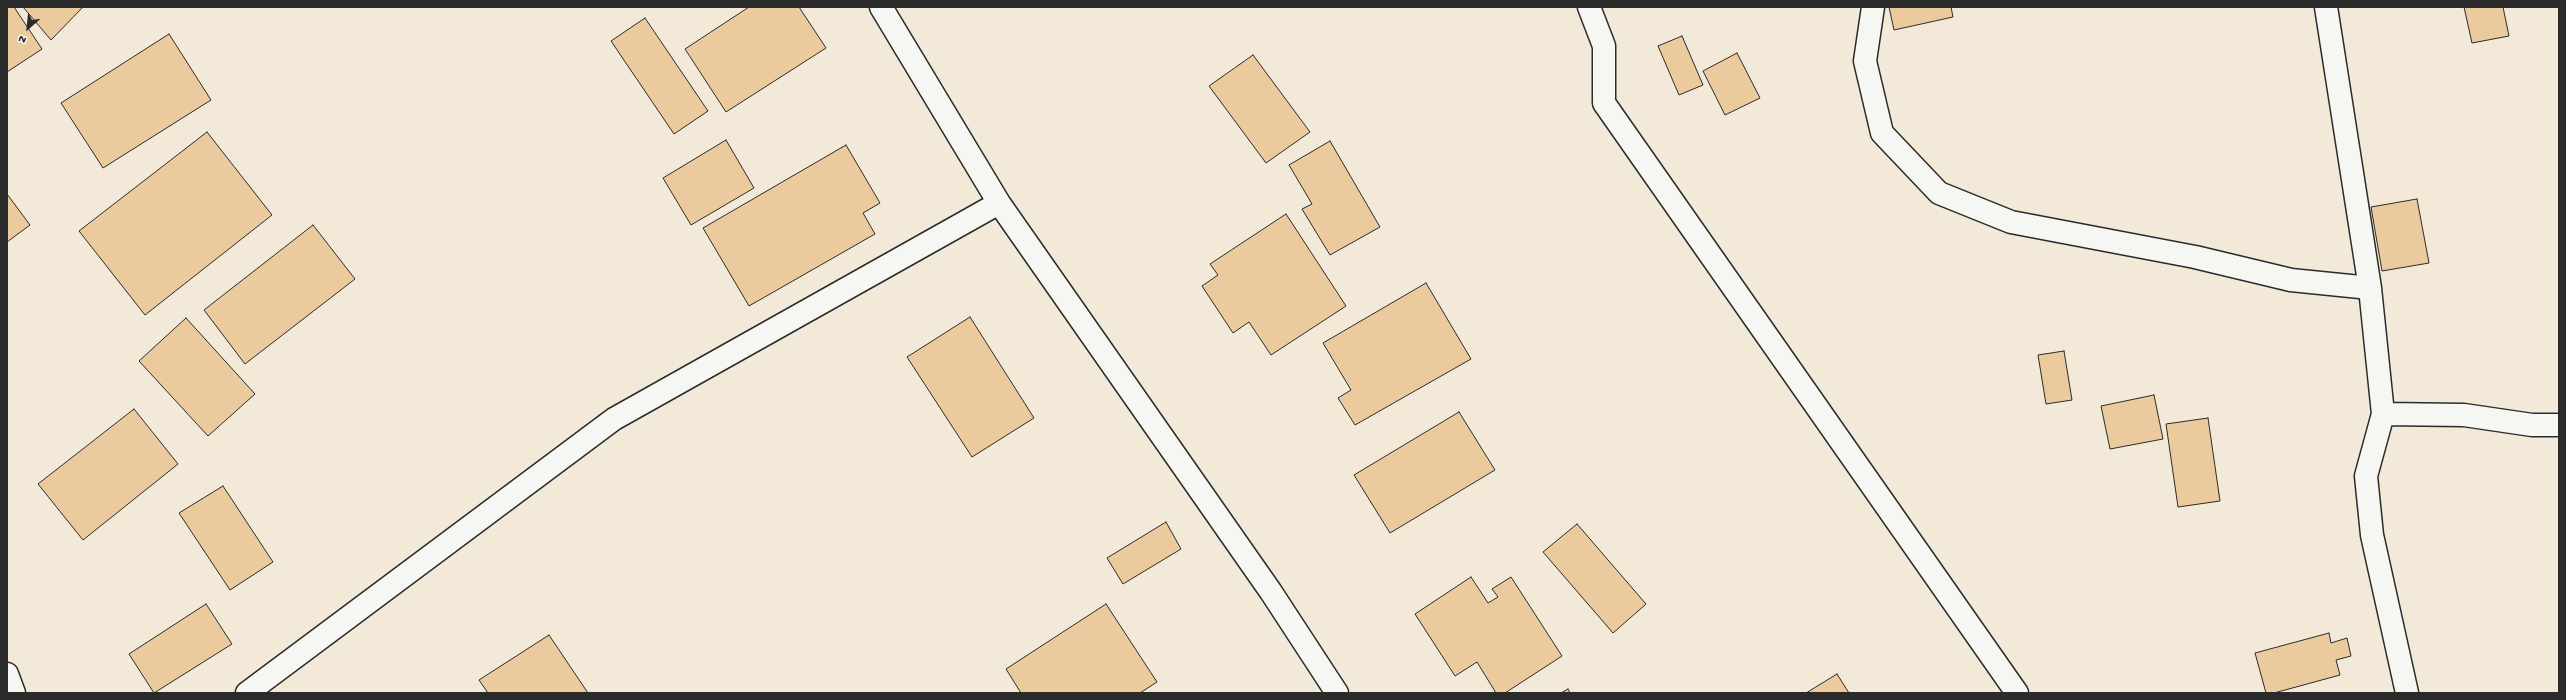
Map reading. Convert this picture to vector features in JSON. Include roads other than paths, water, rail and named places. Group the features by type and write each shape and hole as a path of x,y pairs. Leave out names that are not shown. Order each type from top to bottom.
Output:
{"street":[{"path":"881,7 999,203 1272,592 1338,693"},
{"path":"1588,7 1604,46 1604,102 2017,693"},
{"path":"1873,7 1865,61 1882,133 1939,193 2011,222 2195,257 2291,280 2370,288"},
{"path":"2326,7 2370,288 2382,414 2366,476 2372,535 2407,693"},
{"path":"247,693 614,419 999,203"},
{"path":"2382,414 2464,415 2532,425 2559,425"},
{"path":"7,674 14,693"}]}
